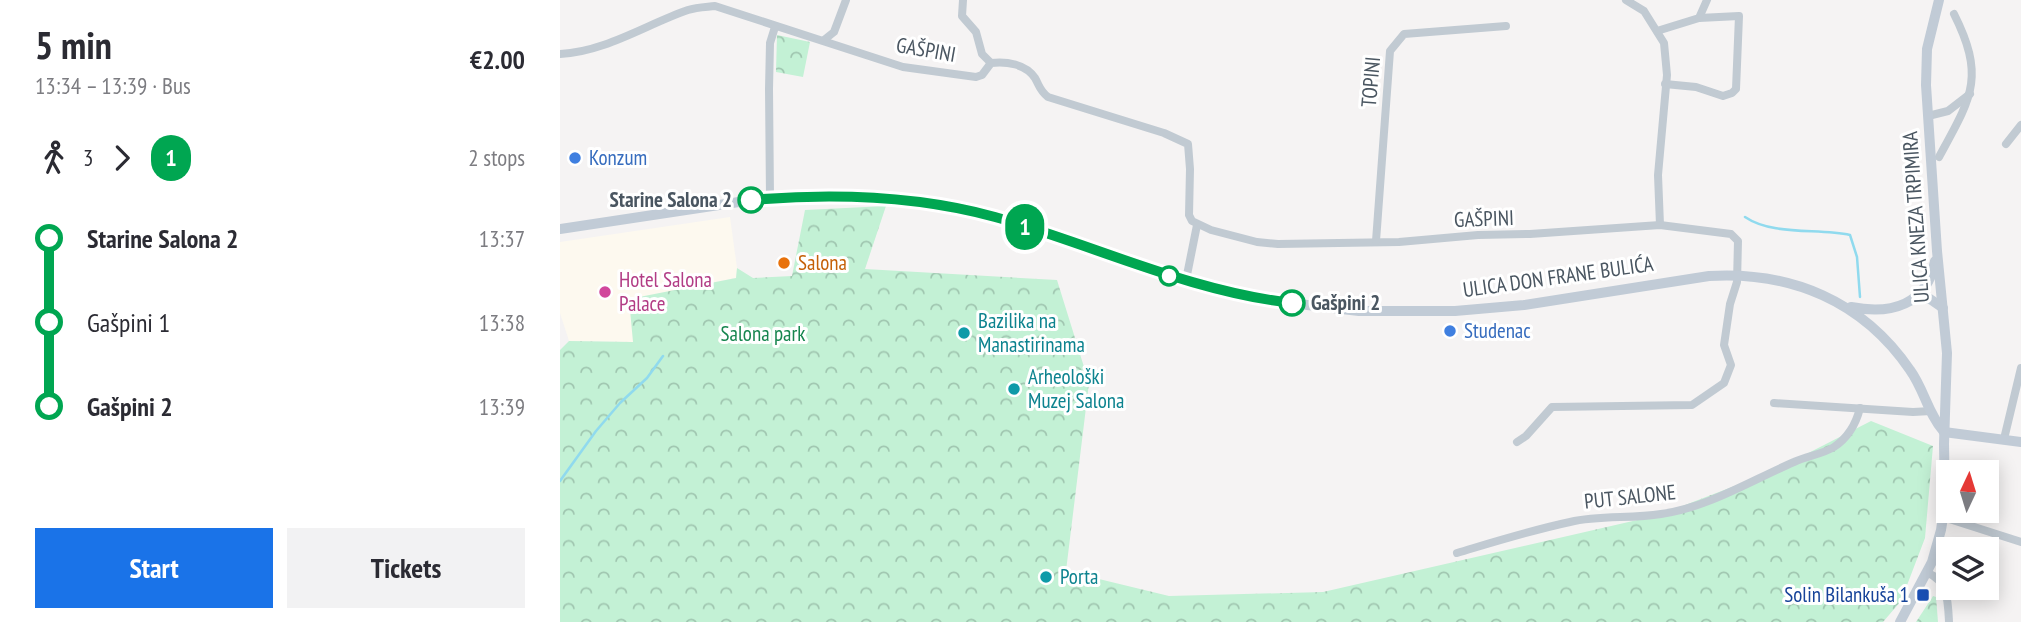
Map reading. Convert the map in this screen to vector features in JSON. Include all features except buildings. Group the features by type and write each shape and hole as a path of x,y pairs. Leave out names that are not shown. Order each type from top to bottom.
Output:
{"street":[{"path":"824,40 834,32 846,0"},
{"path":"963,0 962,16 976,32 982,54 991,63 1006,61 1030,72 1040,91 1048,97 1164,133 1188,144 1189,215 1197,225 1186,280"},
{"path":"1626,0 1644,11 1664,43 1665,83 1658,175 1660,225"},
{"path":"1699,18 1707,0"},
{"name":"ULICA KNEZA TRPIMIRA","path":"1939,0 1927,49 1926,85 1937,251 1948,353 1944,460"},
{"name":"GAŠPINI","path":"560,54 572,54 603,44 690,9 715,6 903,67 976,77 982,75 991,63"},
{"path":"1939,158 1966,107 1973,69 1966,38 1954,13"},
{"path":"1657,31 1699,18 1739,16 1736,89 1732,93 1723,96 1696,87 1665,83"},
{"name":"TOPINI","path":"1376,241 1390,51 1404,34 1506,26"},
{"path":"770,198 770,43 775,27"},
{"path":"1928,116 1948,111 1970,94"},
{"path":"2006,144 2021,125"},
{"name":"ULICA DON FRANE BULIĆA","path":"560,229 770,198 812,195 874,197 955,208 995,217 1186,280 1273,301 1359,311 1455,311 1530,304 1738,274 1775,279 1845,305 1870,310 1888,310 1914,298"},
{"name":"GAŠPINI","path":"1197,225 1257,242 1303,244 1399,242 1660,225 1731,234 1738,241 1738,274"},
{"path":"1914,298 1931,278 1937,251"},
{"path":"1517,442 1526,436 1552,407 1692,405 1724,383 1731,365 1724,345 1738,274"},
{"path":"1914,298 1930,299 1943,308"},
{"name":"ULICA DON FRANE BULIĆA","path":"1845,305 1874,328 1904,361 1944,432"},
{"path":"2004,439 2021,368"},
{"path":"1774,402 1922,413 1931,411"},
{"name":"PUT SALONE","path":"1457,553 1573,521 1659,514 1693,508 1718,499 1801,459 1832,449 1856,424 1860,408"},
{"path":"1944,432 2021,442"},
{"name":"ULICA KNEZA TRPIMIRA","path":"1900,622 1928,572 1942,523"},
{"path":"1962,523 2021,542"},
{"path":"1928,572 1937,577 1945,589 1949,622"}],"shaded area":[{"path":"730,217 736,278 673,290 634,342 569,341 560,313 560,242"}],"green space":[{"path":"777,35 810,42 803,77 776,72"},
{"name":"Salona park","path":"886,206 865,269 1057,280 1089,383 1066,571 1169,596 1323,592 1659,515 1771,472 1871,421 1933,446 1925,538 1901,601 1883,622 560,622 560,350 569,341 633,342 629,299 736,278 737,268 753,278 792,276 805,210"},
{"path":"1933,596 1936,597 1938,622 1916,622"}],"waterway":[{"path":"1745,217 1769,227 1850,235 1857,257 1860,297"},
{"path":"560,481 596,431 620,403 647,378 663,356"}],"bus line":[{"name":"1","path":"751,200 797,195 874,197 955,208 995,217 1167,275 1273,301 1292,303"}],"place":[{"name":"Konzum","path":"575,158"},
{"name":"Starine Salona 2","path":"751,200"},
{"name":"Salona","path":"784,263"},
{"name":"Hotel Salona Palace","path":"605,292"},
{"name":"Gašpini 2","path":"1292,303"},
{"name":"Studenac","path":"1450,331"},
{"name":"Bazilika na Manastirinama","path":"964,333"},
{"name":"Arheološki Muzej Salona","path":"1014,389"},
{"name":"Porta","path":"1046,577"},
{"name":"Solin Bilankuša 1","path":"1923,595"}]}
